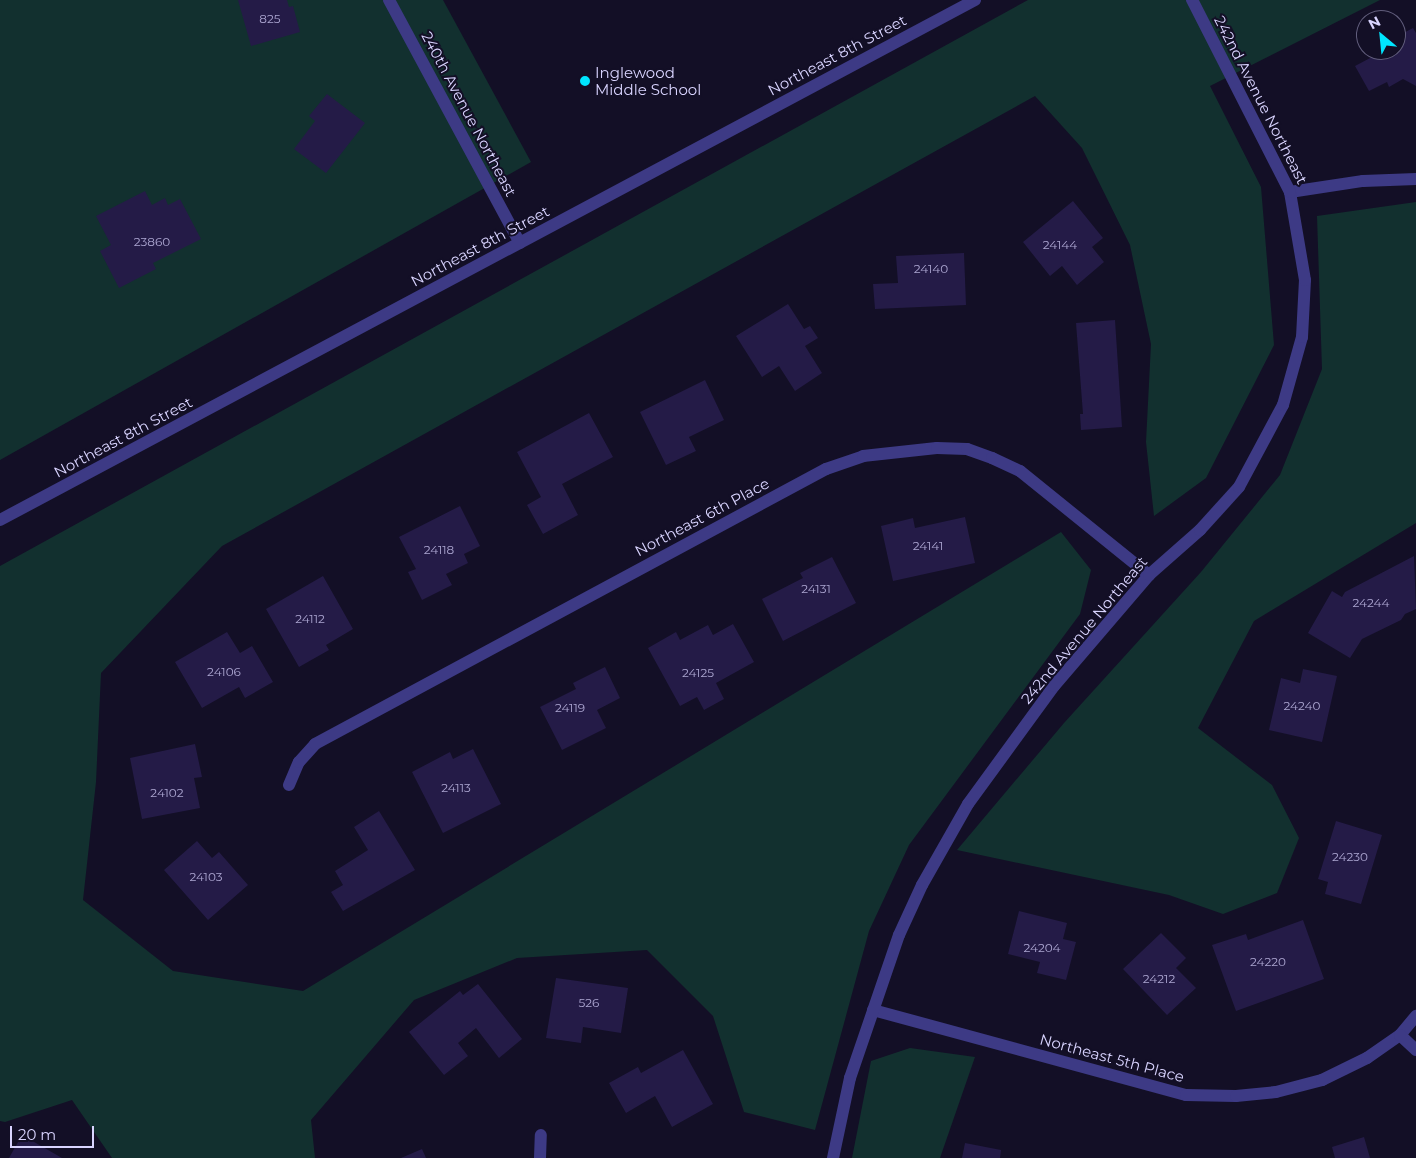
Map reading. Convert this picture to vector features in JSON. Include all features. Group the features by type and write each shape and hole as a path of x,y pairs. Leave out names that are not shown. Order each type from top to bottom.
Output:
{"street":[{"name":"240th Avenue Northeast","path":"389,0 520,243"},
{"name":"Northeast 8th Street","path":"0,520 975,0"},
{"name":"242nd Avenue Northeast","path":"833,1158 850,1078 899,935 918,893 968,804 1054,686 1149,575 1200,530 1239,487 1283,405 1302,338 1304,280 1290,192 1192,0"},
{"path":"1290,192 1363,180 1416,179"},
{"name":"Northeast 6th Place","path":"289,785 299,762 315,744 826,469 863,456 937,448 967,450 992,458 1020,471 1149,575"},
{"name":"Northeast 5th Place","path":"873,1010 1186,1094 1236,1096 1276,1092 1322,1080 1367,1058 1400,1035 1416,1016"},
{"path":"1400,1035 1416,1050"},
{"path":"540,1135 540,1158"}],"green space":[{"path":"0,0 443,0 531,162 0,460"},
{"path":"1028,0 1380,0 1360,10 1356,10 1356,12 1210,86 1261,187 1274,345 1206,478 1154,516 1146,442 1151,344 1130,245 1082,148 1035,96 222,546 101,673 96,782 83,900 173,971 303,991 1061,532 1091,570 1080,614 909,845 869,931 815,1130 744,1112 713,1016 647,950 517,958 414,1000 311,1120 315,1158 112,1158 72,1100 5,1122 0,1121 0,566"},
{"path":"1416,202 1416,523 1254,621 1198,728 1272,785 1299,838 1277,893 1223,914 1169,895 957,850 1064,723 1201,572 1280,475 1322,369 1317,216"},
{"path":"910,1048 975,1057 940,1158 852,1158 871,1061"}],"building":[{"path":"238,0 287,0 289,7 293,6 300,32 251,46"},
{"path":"1413,28 1416,33 1416,86 1403,79 1389,87 1387,82 1369,91 1355,66 1366,60 1406,60 1406,32"},
{"path":"327,94 365,123 326,173 294,149 315,121 309,116"},
{"path":"145,191 152,205 165,198 168,205 180,199 201,239 153,263 156,269 119,288 100,251 111,245 96,216"},
{"path":"1073,201 1103,238 1092,247 1104,262 1077,285 1062,266 1050,276 1023,242"},
{"path":"964,253 966,305 875,309 873,284 898,283 896,256"},
{"path":"788,304 804,329 810,326 818,338 805,346 822,373 795,391 779,366 762,377 736,336"},
{"path":"1115,320 1122,427 1081,430 1080,414 1083,414 1076,323"},
{"path":"705,380 724,420 689,437 696,451 666,465 640,412"},
{"path":"589,413 613,457 562,484 578,515 543,534 527,505 541,497 517,452"},
{"path":"460,506 480,546 464,554 468,563 446,574 452,585 422,600 408,572 416,569 399,537"},
{"path":"965,517 975,563 893,581 881,526 913,518 915,528"},
{"path":"1414,556 1416,609 1405,614 1401,620 1362,639 1350,658 1308,633 1332,591 1342,597 1345,592"},
{"path":"832,557 856,603 783,641 762,599 803,578 800,573"},
{"path":"323,576 353,629 326,645 329,650 299,667 266,609"},
{"path":"733,624 754,662 716,683 724,699 704,710 697,697 680,706 648,648 676,632 680,640 708,625 713,635"},
{"path":"227,632 240,653 252,646 273,682 245,698 239,687 202,708 175,662"},
{"path":"605,667 620,698 597,710 606,728 562,750 540,707 576,689 573,683"},
{"path":"1303,669 1337,676 1322,742 1269,730 1281,678 1300,683"},
{"path":"195,744 202,777 194,778 200,808 142,819 130,758"},
{"path":"473,749 501,804 443,833 412,772 450,752 453,759"},
{"path":"379,811 415,870 343,911 331,892 343,885 335,871 368,850 354,827"},
{"path":"1336,821 1382,835 1361,904 1325,894 1328,882 1318,879"},
{"path":"197,841 212,858 219,852 248,885 208,920 164,870"},
{"path":"1019,911 1067,923 1063,939 1076,942 1066,980 1037,973 1040,962 1008,954"},
{"path":"1303,920 1324,979 1236,1011 1212,945 1246,934 1248,940"},
{"path":"1161,933 1186,958 1176,968 1196,988 1167,1015 1123,969"},
{"path":"556,978 628,988 621,1033 583,1027 581,1043 546,1038"},
{"path":"478,984 522,1039 499,1058 476,1028 458,1043 468,1056 444,1075 409,1032 460,991 463,995"},
{"path":"683,1050 713,1104 672,1127 655,1096 626,1113 609,1083 638,1067 641,1073"},
{"path":"22,1135 62,1158 9,1158"},
{"path":"1364,1137 1370,1158 1335,1158 1332,1147"},
{"path":"965,1143 1001,1150 1000,1158 962,1158"},
{"path":"422,1149 426,1158 401,1158"}],"place":[{"name":"Inglewood Middle School","path":"585,81"}]}
